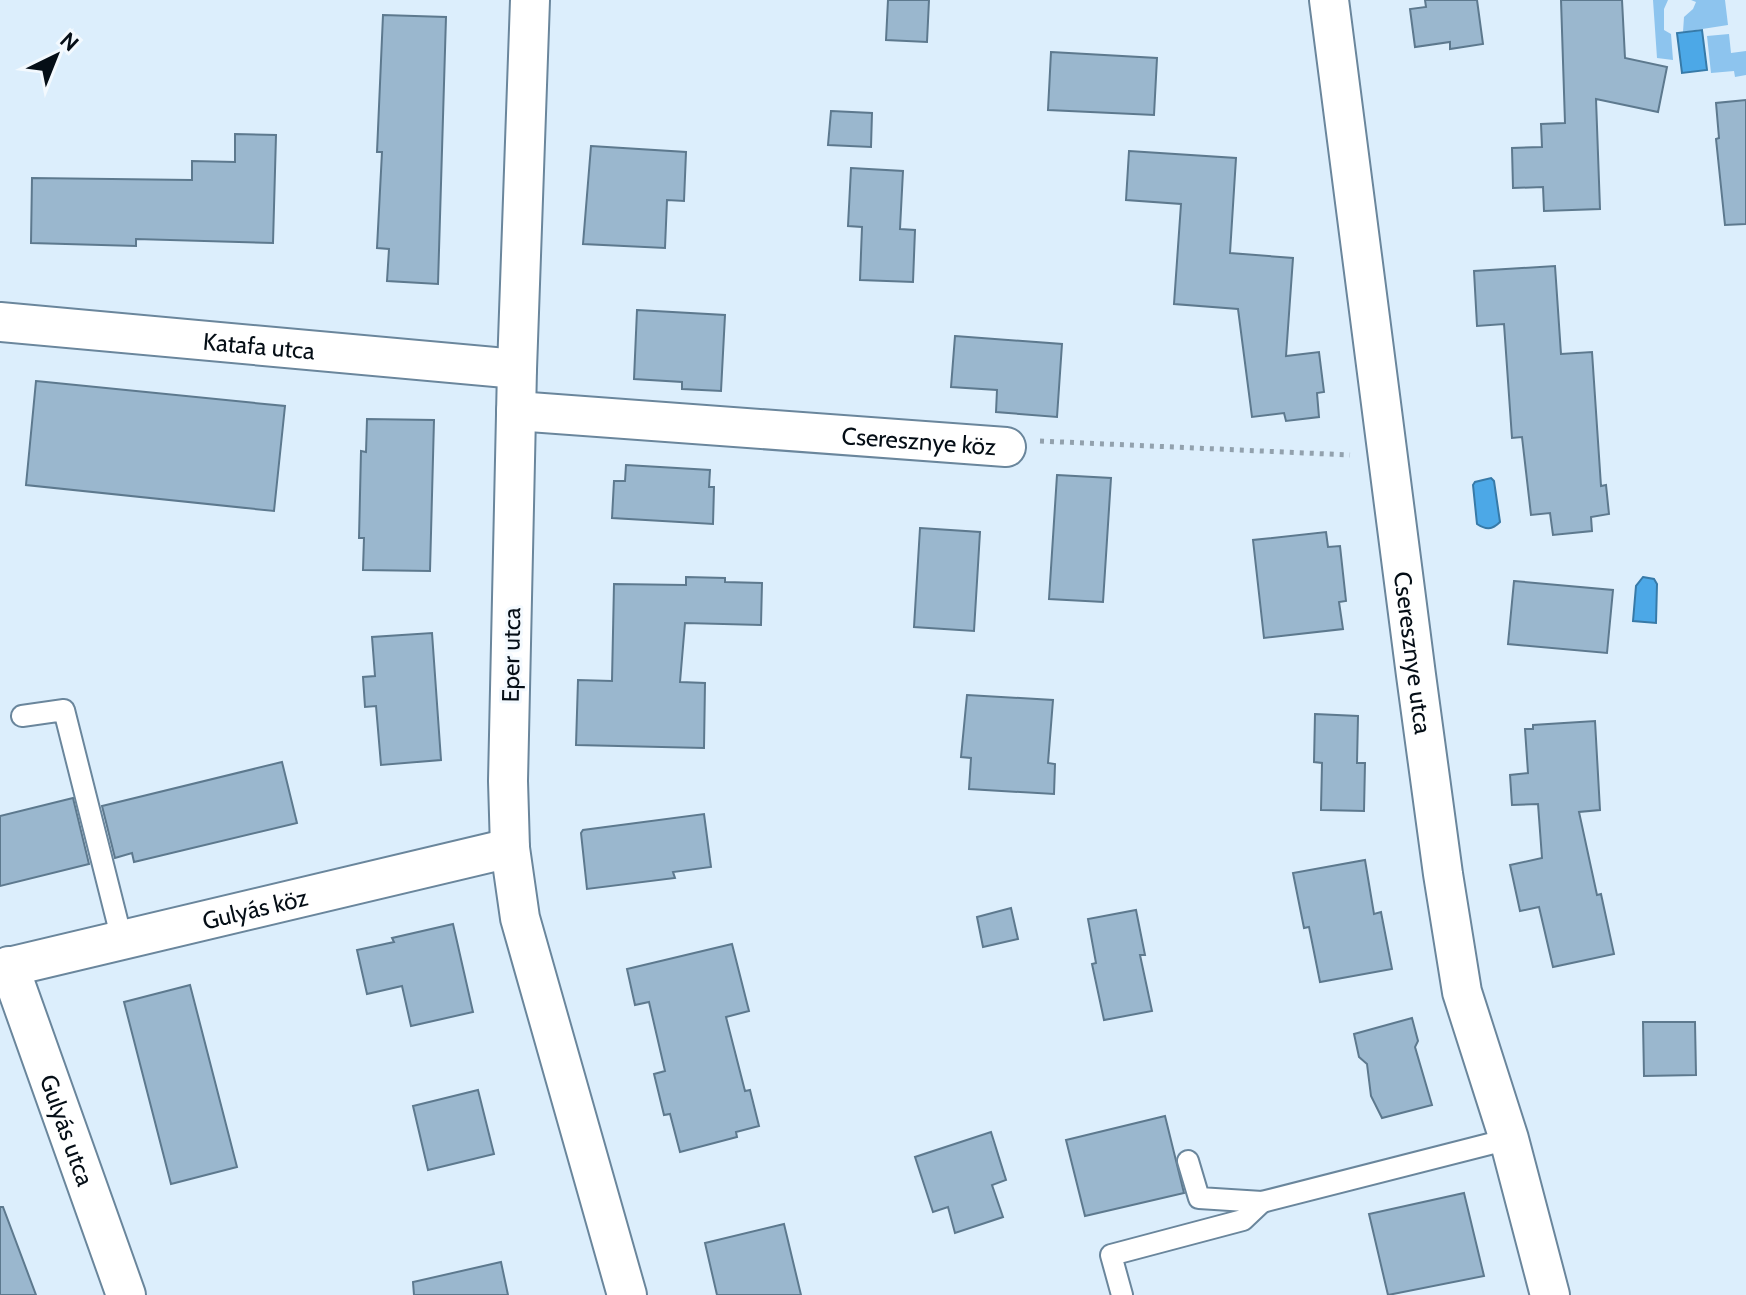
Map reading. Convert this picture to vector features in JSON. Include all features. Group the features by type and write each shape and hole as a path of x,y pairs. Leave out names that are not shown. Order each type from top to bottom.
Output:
{"street":[{"name":"Eper utca","path":"530,0 516,411 508,781 510,848 520,918 627,1295"},
{"name":"Cseresznye utca","path":"1329,0 1443,874 1462,992 1509,1139 1550,1295"},
{"name":"Katafa utca","path":"0,322 517,369"},
{"name":"Cseresznye köz","path":"516,411 1006,447"},
{"name":"Gulyás köz","path":"4,967 510,848"},
{"name":"Gulyás utca","path":"4,967 126,1295"}],"lane":[{"path":"22,716 64,710 122,940"},
{"path":"1188,1161 1199,1198 1262,1202 1509,1139"},
{"path":"1122,1295 1111,1255 1243,1220 1262,1202"}],"path":[{"name":"Cseresznye köz","path":"1006,447 1016,439 1318,454"}],"shaded area":[{"path":"1653,0 1668,0 1664,9 1664,30 1671,34 1673,60 1657,58"},
{"path":"1691,0 1725,0 1728,25 1683,32 1684,17 1696,2"},
{"path":"1702,30 1707,70 1682,73 1677,33"},
{"path":"1729,34 1731,53 1746,51 1746,75 1735,77 1734,71 1711,73 1707,36"},
{"path":"1491,478 1500,522 1486,528 1477,524 1473,485"},
{"path":"1643,577 1654,579 1657,584 1656,623 1633,621 1636,586"}],"building":[{"path":"888,0 929,0 927,42 886,40"},
{"path":"1425,0 1477,0 1483,44 1450,49 1450,42 1415,47 1410,9 1426,7"},
{"path":"1561,0 1622,0 1625,58 1667,67 1658,112 1596,99 1600,209 1544,211 1543,187 1513,188 1512,148 1542,147 1541,124 1565,123"},
{"path":"383,15 446,17 438,284 387,281 389,249 377,248 382,152 377,152"},
{"path":"1051,52 1157,58 1154,115 1048,110"},
{"path":"1746,100 1746,224 1725,225 1716,139 1719,138 1716,103"},
{"path":"831,111 872,113 871,147 828,145"},
{"path":"235,134 276,135 273,243 136,239 136,246 31,243 32,178 192,180 192,161 235,162"},
{"path":"591,146 686,152 684,201 667,200 665,248 583,244"},
{"path":"1129,151 1236,158 1230,253 1293,258 1286,356 1319,352 1324,392 1317,393 1319,417 1286,421 1284,413 1252,417 1238,309 1174,304 1181,204 1126,200"},
{"path":"851,168 903,171 900,229 915,230 913,282 860,280 862,227 848,226"},
{"path":"1555,266 1561,354 1592,352 1601,486 1606,485 1609,514 1591,517 1592,531 1553,535 1550,513 1531,515 1522,437 1512,438 1504,324 1477,326 1474,271"},
{"path":"637,310 725,315 721,391 682,389 682,382 634,379"},
{"path":"955,336 1062,344 1057,417 996,412 997,390 951,387"},
{"path":"36,381 285,406 274,511 26,485"},
{"path":"367,419 434,420 430,571 363,570 364,538 359,538 361,451 366,452"},
{"path":"626,465 710,470 709,487 714,487 713,524 612,518 614,481 625,481"},
{"path":"1057,475 1111,478 1103,602 1049,599"},
{"path":"920,528 980,532 974,631 914,627"},
{"path":"1326,532 1328,547 1340,546 1346,601 1339,602 1343,629 1264,638 1253,540"},
{"path":"686,577 762,583 761,625 685,623 680,682 705,683 704,748 576,745 578,680 612,681 614,584 686,585"},
{"path":"1514,581 1613,590 1607,653 1508,644"},
{"path":"432,633 441,760 381,765 376,706 365,707 363,677 375,676 372,637"},
{"path":"967,695 1053,700 1048,763 1055,764 1054,794 969,789 971,758 961,757"},
{"path":"1315,714 1358,716 1357,763 1365,763 1364,811 1321,810 1322,763 1314,762"},
{"path":"1595,721 1600,810 1579,812 1614,954 1553,967 1539,907 1520,911 1510,865 1542,858 1538,804 1512,805 1510,775 1528,773 1525,729 1533,729 1533,725"},
{"path":"282,762 297,823 134,862 132,853 115,858 102,806"},
{"path":"73,798 89,864 0,886 0,816"},
{"path":"704,814 711,867 673,872 675,878 587,889 583,830"},
{"path":"1365,860 1374,914 1381,912 1392,969 1320,982 1309,927 1304,928 1293,873"},
{"path":"1011,908 1018,939 983,947 977,917"},
{"path":"1136,910 1145,955 1140,955 1152,1011 1104,1020 1092,964 1096,963 1088,919"},
{"path":"453,924 473,1012 411,1026 402,986 367,994 357,950 394,942 392,938"},
{"path":"732,944 749,1011 726,1017 745,1091 750,1090 759,1126 736,1132 737,1137 680,1152 670,1114 664,1115 654,1074 665,1071 649,1002 635,1005 627,969"},
{"path":"190,985 237,1167 171,1184 124,1002"},
{"path":"1412,1018 1418,1041 1415,1047 1432,1105 1382,1118 1371,1096 1367,1064 1359,1057 1354,1034"},
{"path":"1643,1022 1695,1022 1696,1075 1644,1076"},
{"path":"478,1090 494,1154 428,1170 413,1106"},
{"path":"1165,1116 1184,1193 1085,1216 1066,1140"},
{"path":"991,1132 1006,1180 992,1185 1003,1217 955,1233 948,1207 933,1212 915,1157"},
{"path":"1464,1193 1484,1276 1388,1295 1369,1214"},
{"path":"0,1207 3,1207 36,1295 0,1295"},
{"path":"784,1224 801,1295 717,1295 705,1243"},
{"path":"501,1262 508,1295 414,1295 413,1282"}]}
